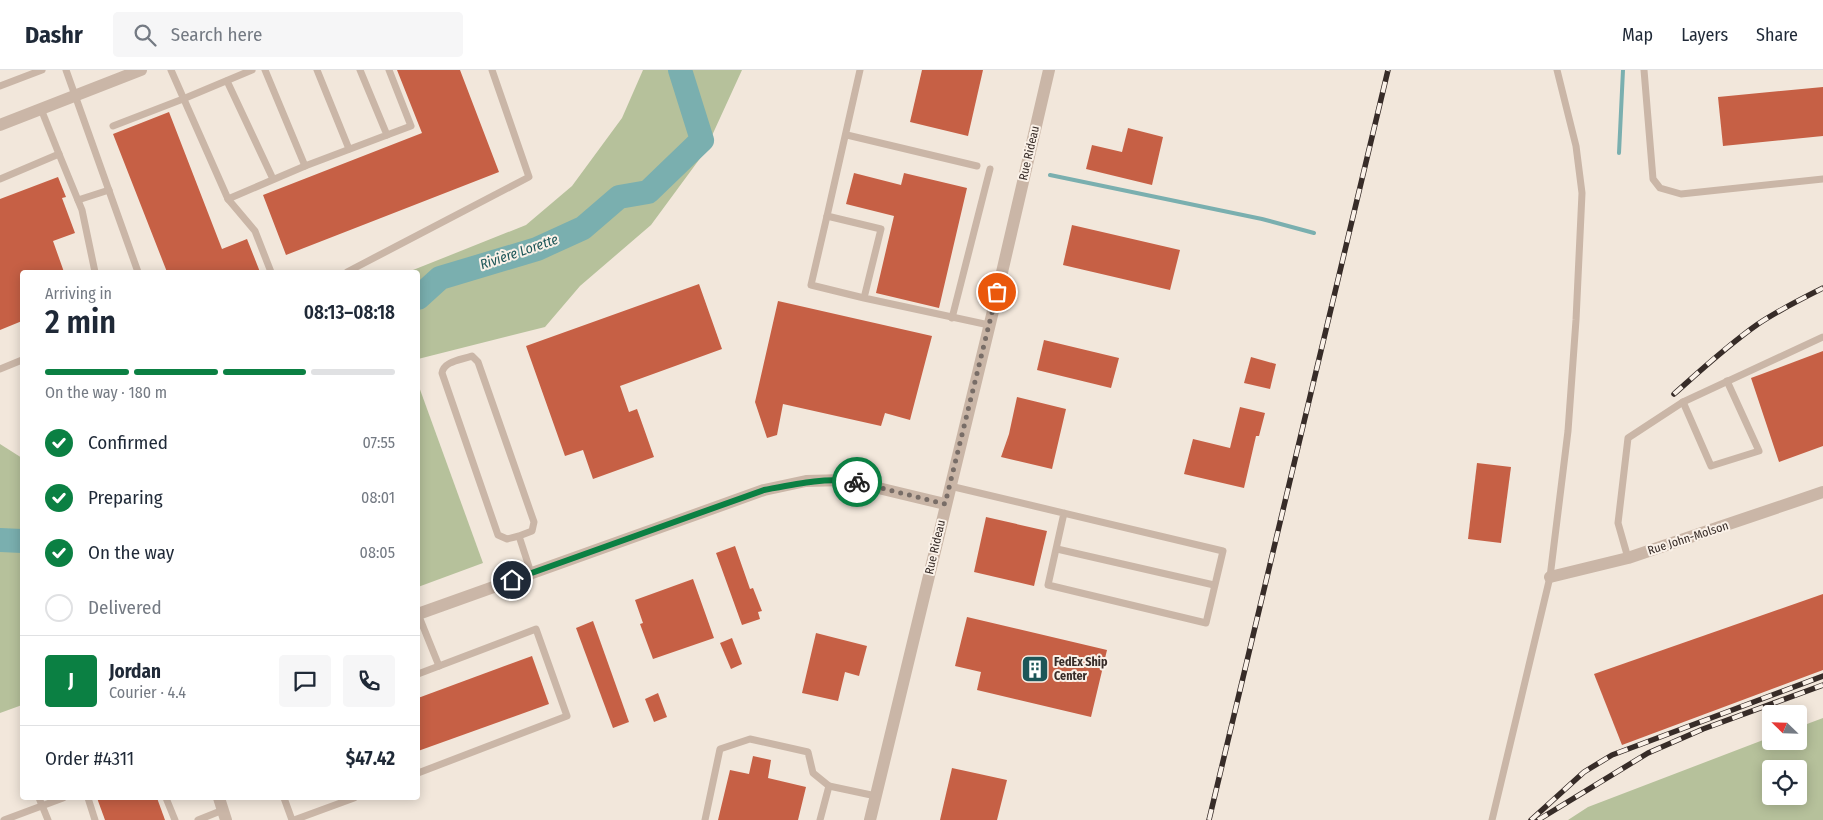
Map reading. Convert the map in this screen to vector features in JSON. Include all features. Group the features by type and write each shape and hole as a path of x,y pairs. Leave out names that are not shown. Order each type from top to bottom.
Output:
{"street":[{"path":"0,124 141,70"},
{"name":"Rue Rideau","path":"870,820 1049,70"},
{"path":"420,613 764,490 806,481 845,480 859,482 945,504"},
{"name":"Rue John-Molson","path":"1550,576 1628,558 1823,492"},
{"path":"219,800 225,815"}],"lane":[{"path":"0,86 42,70"},
{"path":"66,70 137,270"},
{"path":"170,70 228,199 255,231 270,270"},
{"path":"113,126 252,70"},
{"path":"265,70 305,166"},
{"path":"317,70 349,149"},
{"path":"360,70 387,135"},
{"path":"228,199 305,166 411,126 389,70"},
{"path":"351,270 530,177 492,70"},
{"path":"860,70 847,135 811,285 989,325"},
{"path":"1492,820 1550,576 1568,431 1582,193 1576,146 1557,70"},
{"path":"1644,70 1654,179 1660,188 1681,194 1823,178"},
{"path":"227,81 273,179"},
{"path":"41,108 82,210 95,270"},
{"path":"847,135 977,166"},
{"path":"0,179 59,154"},
{"path":"952,318 990,169"},
{"path":"78,200 109,190"},
{"path":"827,216 881,230 864,298"},
{"path":"1628,558 1618,523 1628,438 1683,402 1823,337"},
{"path":"472,356 478,362 534,522 532,531 519,536 507,539 498,535 442,373 443,368 447,364 472,356"},
{"path":"0,369 20,361"},
{"path":"1683,402 1711,466 1759,451 1728,381"},
{"path":"950,486 1064,513 1223,551 1206,624 1048,585 1064,513"},
{"path":"519,536 531,573"},
{"path":"1057,549 1214,585"},
{"path":"420,619 439,666"},
{"path":"420,673 536,629 567,716 420,772"},
{"path":"705,820 720,749 750,739 808,752 813,773 828,786 876,796"},
{"path":"820,820 828,786"},
{"path":"40,800 48,820"},
{"path":"4,820 14,818 57,800"},
{"path":"89,800 95,820"},
{"path":"167,800 175,820"},
{"path":"285,800 293,820 348,800"},
{"path":"198,820 225,815"}],"green space":[{"path":"643,70 742,70 704,153 651,225 580,286 545,327 420,358 420,270 413,270 526,225 572,186 622,118"},
{"path":"420,390 483,563 420,586"},
{"path":"0,444 20,457 20,706 0,713"},
{"path":"1823,718 1823,820 1568,820 1588,807 1762,740 1762,750 1808,750 1808,724"}],"building":[{"path":"397,70 460,70 499,172 286,255 263,195 422,133"},
{"path":"922,70 983,70 968,136 910,122"},
{"path":"1823,87 1823,136 1723,146 1718,97"},
{"path":"169,112 222,249 247,239 259,270 166,270 113,134"},
{"path":"1128,128 1163,137 1152,185 1086,169 1092,145 1122,152"},
{"path":"854,173 901,185 904,173 967,188 939,308 876,293 894,216 846,204"},
{"path":"58,177 66,197 62,198 75,233 53,241 63,270 20,270 20,322 0,330 0,199"},
{"path":"1072,225 1180,250 1170,290 1063,265"},
{"path":"699,284 722,349 620,386 629,412 637,409 654,457 593,479 583,450 565,456 526,346"},
{"path":"778,301 932,336 910,420 885,413 881,426 783,404 777,435 767,438 755,402"},
{"path":"1044,340 1119,358 1111,388 1037,370"},
{"path":"1823,351 1823,446 1779,462 1751,378"},
{"path":"1251,357 1276,364 1270,389 1244,383"},
{"path":"1017,397 1066,409 1052,469 1001,457 1009,434"},
{"path":"1240,407 1265,413 1259,436 1256,436 1244,488 1184,474 1193,439 1230,448"},
{"path":"1477,463 1511,467 1501,543 1468,539"},
{"path":"986,517 1047,531 1034,586 974,572"},
{"path":"735,546 750,589 753,588 762,611 758,612 760,619 742,625 716,553"},
{"path":"693,579 714,638 653,659 640,624 643,623 635,600"},
{"path":"1823,594 1823,670 1622,745 1594,674"},
{"name":"FedEx Ship Center","path":"967,617 1107,650 1091,717 977,690 981,672 955,666"},
{"path":"593,621 629,722 613,728 576,628"},
{"path":"816,633 867,646 859,676 845,672 838,701 802,693"},
{"path":"732,638 742,664 731,669 720,643"},
{"path":"532,656 549,704 420,750 420,697"},
{"path":"658,693 667,717 654,722 645,699"},
{"path":"753,756 771,760 768,778 806,787 798,820 718,820 730,770 749,774"},
{"path":"952,768 1007,780 997,820 940,820"},
{"path":"98,800 158,800 165,820 105,820"}],"waterway":[{"name":"Rivière Lorette","path":"420,296 440,278 537,249 583,228 619,197 648,192 702,140 680,70"},
{"path":"1619,153 1623,70"},
{"path":"1050,175 1262,219 1314,233"},
{"name":"Rivière Lorette","path":"0,540 20,541"}],"railway":[{"path":"1209,820 1388,70"},
{"path":"1674,394 1725,349 1758,324 1823,288"},
{"path":"1531,820 1584,772 1612,755 1823,676"},
{"path":"1538,820 1648,753 1703,729 1823,685"}],"way so far":[{"path":"857,482 945,504 997,292"}],"place":[{"name":"FedEx Ship Center","path":"1035,669"}],"route":[{"path":"512,580 764,490 806,481 845,480 857,482"}]}
